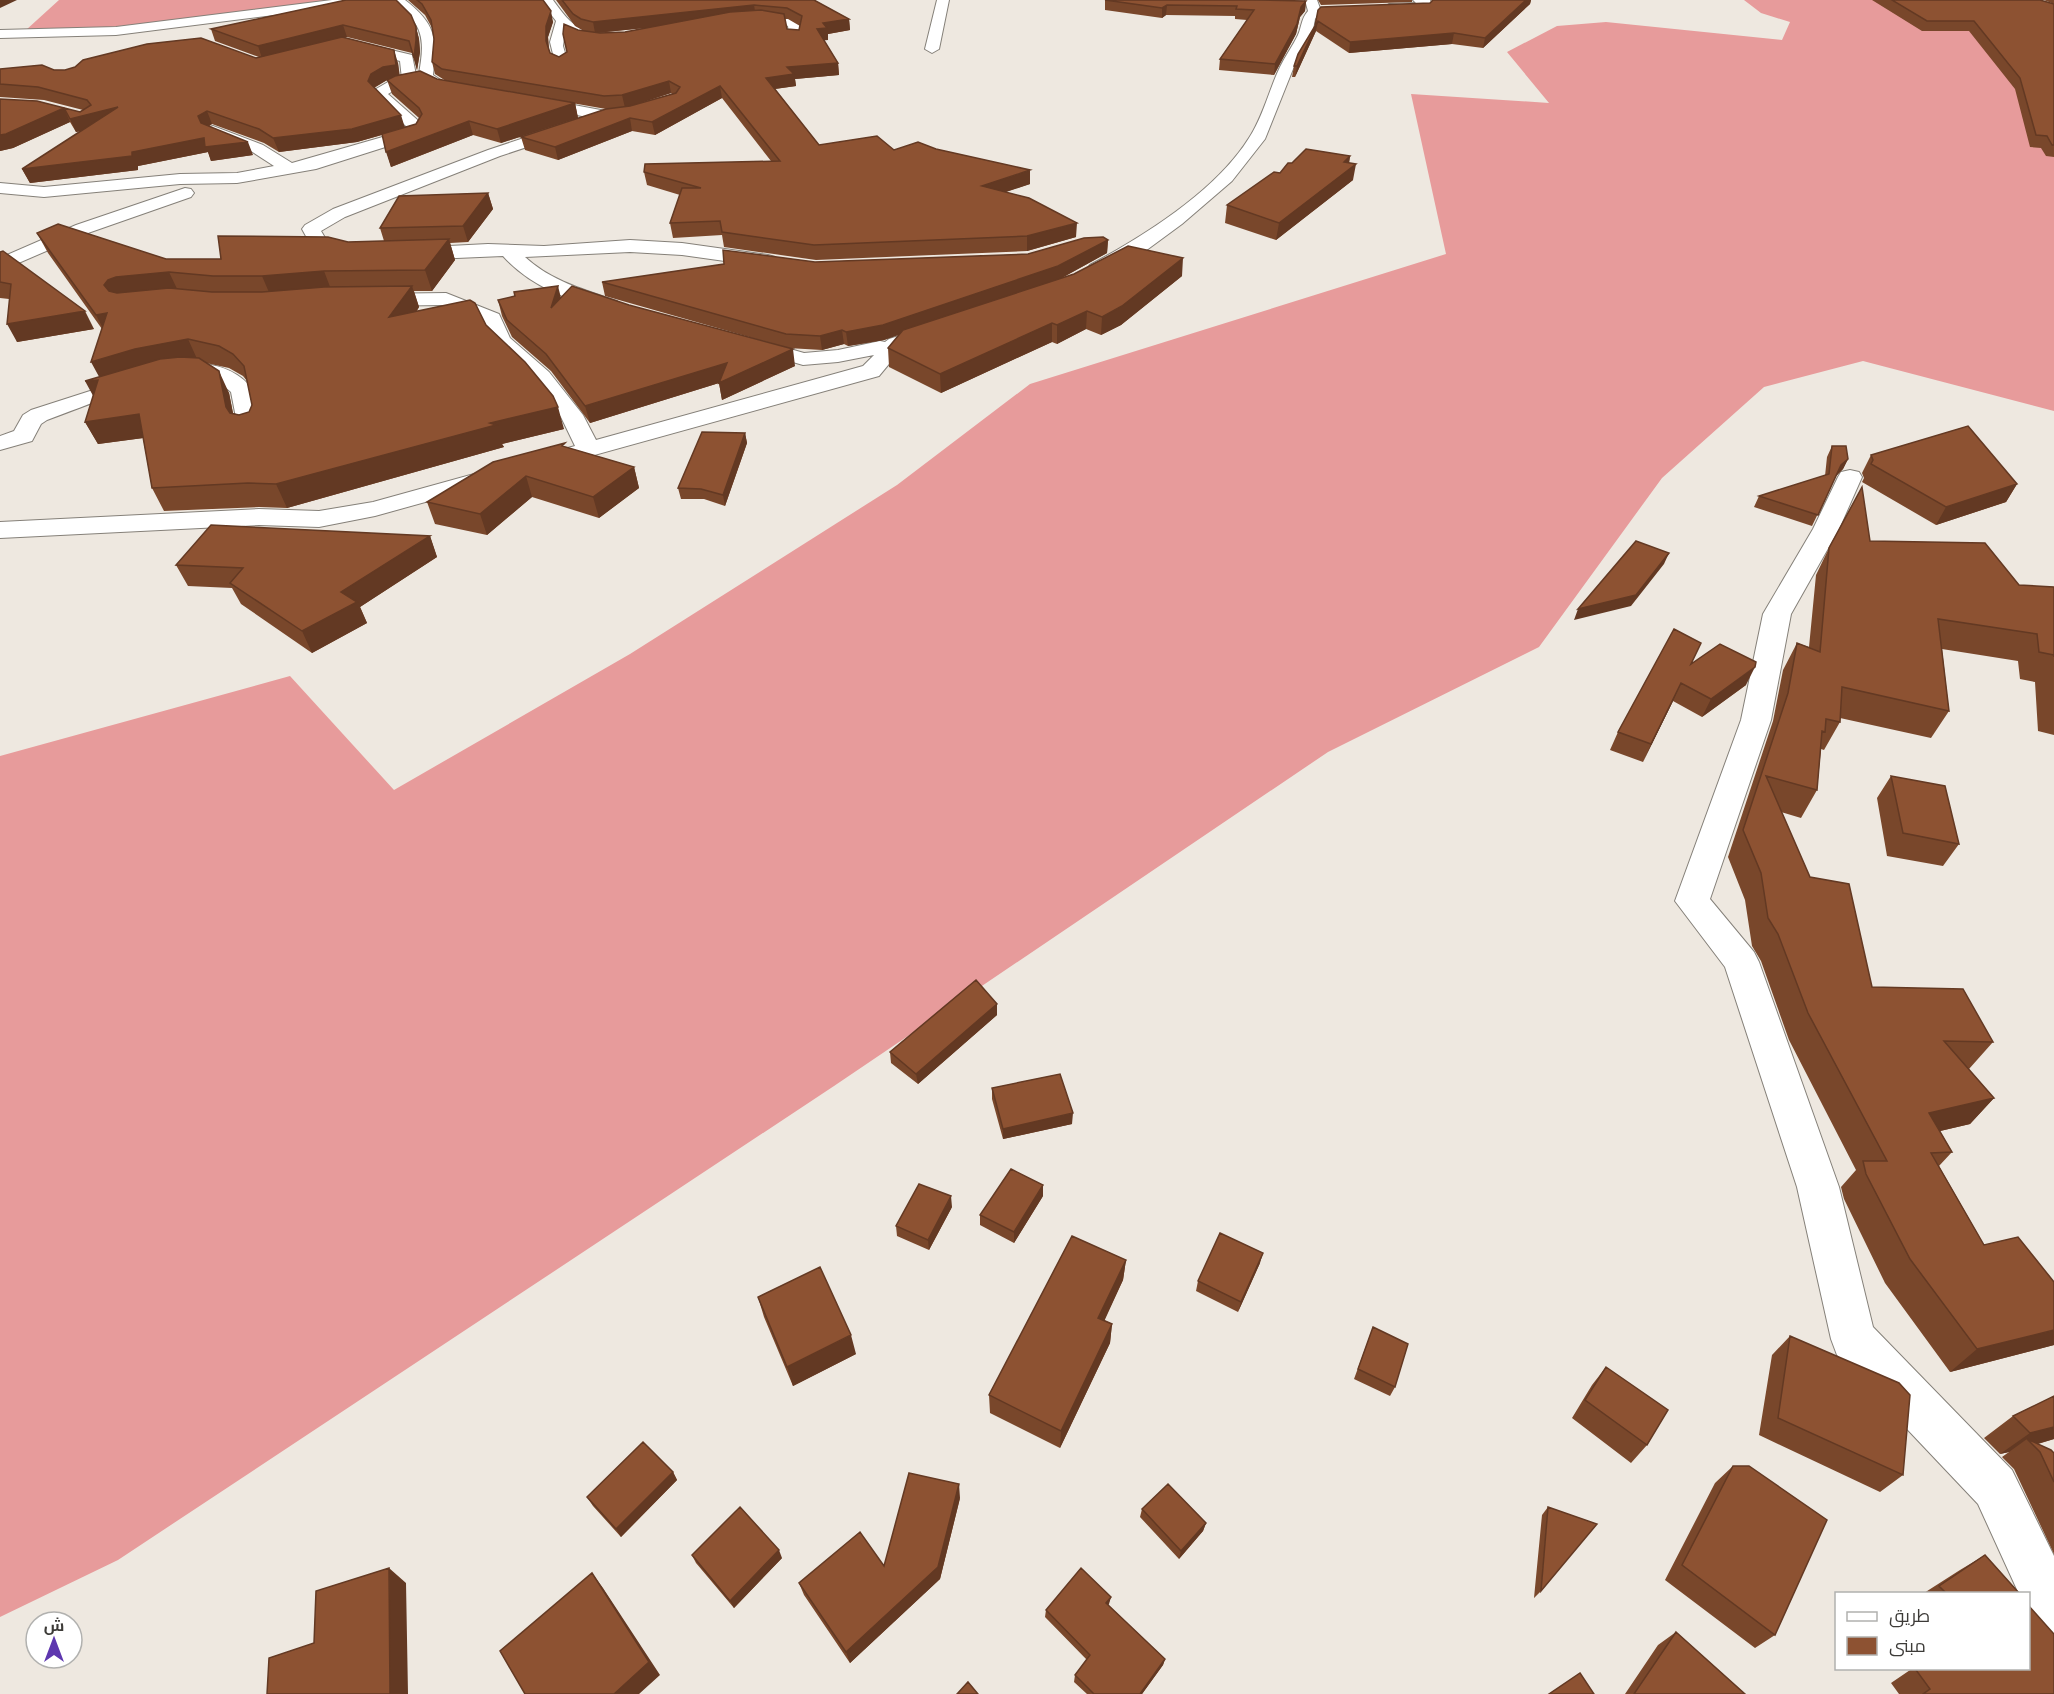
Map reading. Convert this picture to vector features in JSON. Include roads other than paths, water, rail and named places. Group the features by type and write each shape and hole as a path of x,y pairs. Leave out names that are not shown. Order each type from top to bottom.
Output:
{"street":[{"path":"0,34 116,31 362,0"},
{"path":"397,0 411,10 427,30 430,38 417,79"},
{"path":"546,0 573,32 583,36 624,38"},
{"path":"932,49 943,0"},
{"path":"1380,9 1428,7 1428,4 1419,0"},
{"path":"1075,281 1141,245 1176,220 1226,177 1257,139 1313,6"},
{"path":"731,17 763,15 787,19 795,24 795,36"},
{"path":"561,63 555,44 556,34 563,21"},
{"path":"335,45 345,43 407,58 417,79"},
{"path":"0,265 82,229 164,198 237,178 290,169 414,133 416,127 381,95 388,87 417,79 441,87 485,95"},
{"path":"376,254 355,254 320,245 311,229 339,213 494,153 611,116 519,100"},
{"path":"213,131 257,148 290,169"},
{"path":"0,188 44,192 180,179 237,178"},
{"path":"1112,243 1141,245"},
{"path":"397,254 544,252 630,246 682,249 781,263"},
{"path":"509,251 523,268 559,288 630,311"},
{"path":"355,300 447,299 492,318 501,341 541,377 572,415 588,448"},
{"path":"732,339 803,359 838,356 896,343 951,325"},
{"path":"0,530 259,517 319,519 375,509 871,371 896,343"},
{"path":"0,443 24,436 33,418 39,415 172,372 199,370 215,371 241,389 249,428"},
{"path":"1850,477 1826,529 1777,614 1756,720 1692,902 1741,962 1818,1186 1853,1339 1995,1487 2054,1611"}]}
